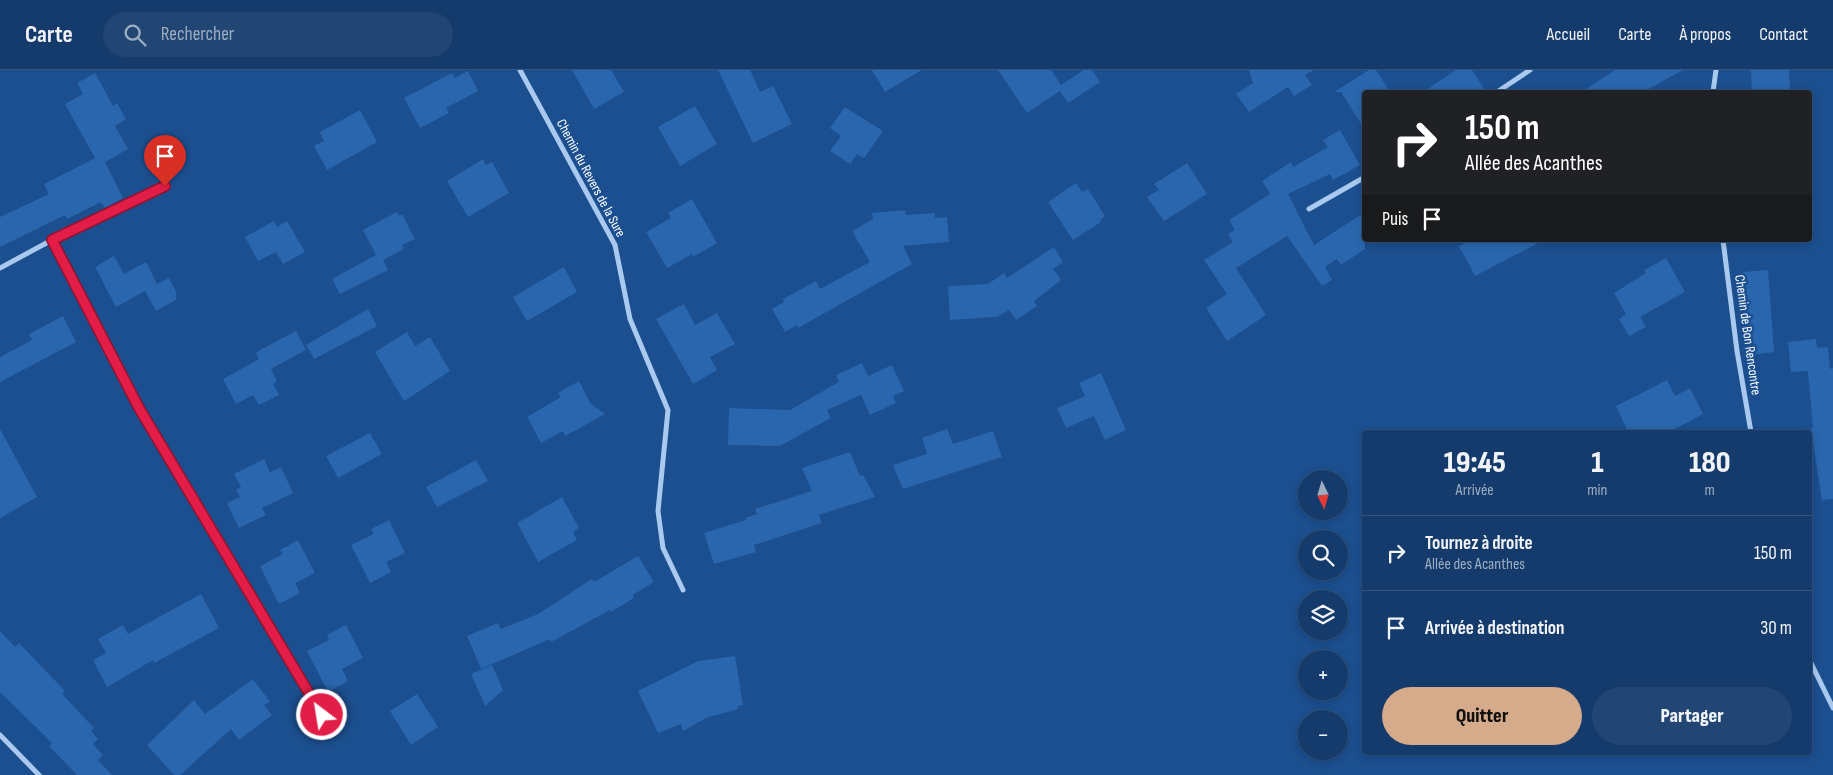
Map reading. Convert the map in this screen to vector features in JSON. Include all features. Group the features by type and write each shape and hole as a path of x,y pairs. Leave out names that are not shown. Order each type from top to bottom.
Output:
{"street":[{"name":"Chemin du Revers de la Sure","path":"520,70 615,245 630,319 668,410 658,511 663,548 683,590"},
{"path":"1500,90 1530,70"},
{"path":"1713,90 1716,70"},
{"path":"1309,209 1362,179"},
{"path":"0,268 52,240 165,186"},
{"path":"52,240 139,408 322,715"},
{"name":"Chemin de Bon Rencontre","path":"1723,242 1737,351 1751,430"},
{"path":"1812,665 1833,708"},
{"path":"0,735 39,775"}],"building":[{"path":"572,70 611,70 624,92 594,109"},
{"path":"718,70 750,70 760,92 773,86 792,124 753,143"},
{"path":"872,70 922,70 885,92"},
{"path":"998,70 1051,70 1061,85 1084,70 1092,70 1100,82 1068,103 1060,91 1027,113"},
{"path":"1249,70 1314,70 1305,75 1312,85 1294,96 1288,87 1249,112 1236,94 1253,83"},
{"path":"1369,70 1376,70 1389,90 1362,90 1362,125 1341,92 1334,92"},
{"path":"1456,70 1472,70 1485,90 1426,90"},
{"path":"1615,70 1683,70 1647,90 1584,90"},
{"path":"1751,70 1789,70 1790,90 1752,90"},
{"path":"468,71 478,91 446,108 449,113 420,128 404,98 452,73 455,78"},
{"path":"95,73 113,106 117,103 126,119 115,126 128,149 105,162 123,198 105,208 101,202 67,219 65,215 0,247 0,217 49,194 44,184 95,158 65,104 83,94 77,83"},
{"path":"695,106 717,144 680,166 658,127"},
{"path":"845,107 883,131 864,158 857,154 850,164 830,151 841,136 830,128"},
{"path":"360,110 377,142 327,170 314,146 324,141 320,132"},
{"path":"1340,130 1360,165 1333,180 1330,174 1288,194 1314,245 1362,214 1362,242 1365,242 1365,249 1341,265 1337,259 1325,267 1332,280 1322,286 1287,236 1236,268 1266,315 1227,341 1206,308 1227,294 1204,260 1233,242 1228,234 1235,230 1229,220 1270,194 1262,181 1291,162 1293,167 1328,147 1323,140"},
{"path":"483,159 486,165 492,162 509,193 468,217 447,181"},
{"path":"1187,163 1207,194 1164,221 1147,197 1159,190 1154,184"},
{"path":"1076,183 1082,192 1088,189 1105,216 1100,220 1101,222 1073,240 1048,202"},
{"path":"692,199 717,243 693,257 692,254 667,268 646,232 671,218 668,213"},
{"path":"905,210 906,215 935,213 935,218 947,217 949,242 903,246 912,264 798,328 797,325 785,332 772,309 784,302 783,299 816,281 820,289 870,262 852,231 873,219 872,213"},
{"path":"397,212 399,216 402,214 415,239 402,245 404,249 383,260 388,270 340,294 332,279 376,255 363,230"},
{"path":"274,221 277,227 287,221 305,252 283,264 276,252 258,261 245,237"},
{"path":"1467,242 1540,242 1475,276 1459,246"},
{"path":"1054,247 1063,262 1053,269 1061,280 1034,301 1037,306 1016,320 1009,310 997,317 950,320 948,286 988,284 1004,273 1007,278"},
{"path":"114,256 124,274 146,262 157,284 169,278 176,292 176,300 156,311 145,291 116,307 95,267"},
{"path":"1666,258 1685,292 1640,317 1646,327 1629,336 1619,319 1626,314 1614,293 1646,273 1644,270"},
{"path":"564,267 577,292 527,321 513,297"},
{"path":"1768,270 1774,352 1751,355 1743,272"},
{"path":"684,304 695,325 717,313 735,344 710,357 717,370 693,384 656,319"},
{"path":"368,309 377,326 314,359 306,345"},
{"path":"63,316 76,342 0,382 0,357 32,340 29,334"},
{"path":"296,331 306,350 271,369 277,381 273,384 279,395 259,405 253,395 236,404 223,379 259,359 256,353 260,350"},
{"path":"407,332 415,346 430,337 450,371 404,401 375,352"},
{"path":"1816,339 1817,348 1828,347 1830,369 1833,368 1833,499 1822,500 1811,428 1813,428 1808,371 1791,372 1788,342"},
{"path":"862,363 868,376 892,365 904,391 893,396 896,403 870,415 861,395 827,410 831,418 780,446 728,445 729,408 790,410 839,382 836,375"},
{"path":"1101,373 1126,430 1105,440 1094,416 1066,428 1057,408 1085,396 1079,383"},
{"path":"1667,380 1675,396 1690,388 1703,414 1673,430 1627,430 1616,406"},
{"path":"579,381 590,403 605,414 565,436 563,431 541,443 527,417 561,397 558,393"},
{"path":"0,429 37,497 0,518"},
{"path":"947,429 953,444 993,431 1002,457 903,489 893,465 927,454 922,438"},
{"path":"370,433 382,454 338,478 326,456"},
{"path":"850,452 860,476 863,475 875,497 819,515 822,523 754,545 756,552 714,564 704,533 746,520 745,518 757,514 755,509 812,491 802,468"},
{"path":"264,459 270,472 281,467 293,493 262,508 266,515 239,528 227,503 240,497 236,490 241,487 234,474"},
{"path":"476,460 488,481 437,507 426,487"},
{"path":"562,497 579,528 573,532 577,540 538,562 517,523"},
{"path":"389,520 405,553 386,562 391,572 370,583 351,545 374,534 371,529"},
{"path":"298,540 315,573 295,583 300,593 279,604 260,566 283,554 280,550"},
{"path":"638,556 654,582 633,595 634,598 611,612 610,610 551,642 550,639 481,669 467,636 498,623 501,629 538,614 592,579 594,582"},
{"path":"201,594 219,628 154,663 153,660 107,687 93,660 106,653 98,639 123,625 128,634"},
{"path":"346,625 363,658 342,669 348,681 328,692 307,651 329,640 327,635"},
{"path":"0,631 15,647 19,643 65,691 62,694 94,728 91,731 98,739 93,744 103,755 98,760 112,775 77,775 49,746 52,743 0,692"},
{"path":"735,656 743,705 738,706 738,709 706,718 683,731 681,724 658,733 638,691 698,661"},
{"path":"492,665 503,690 485,706 471,674"},
{"path":"253,679 270,702 264,705 272,715 239,740 231,729 180,775 174,775 147,745 194,700 205,714"},
{"path":"417,694 438,727 411,745 390,711"}],"route":[{"path":"165,186 52,240 139,408 322,715"}]}
